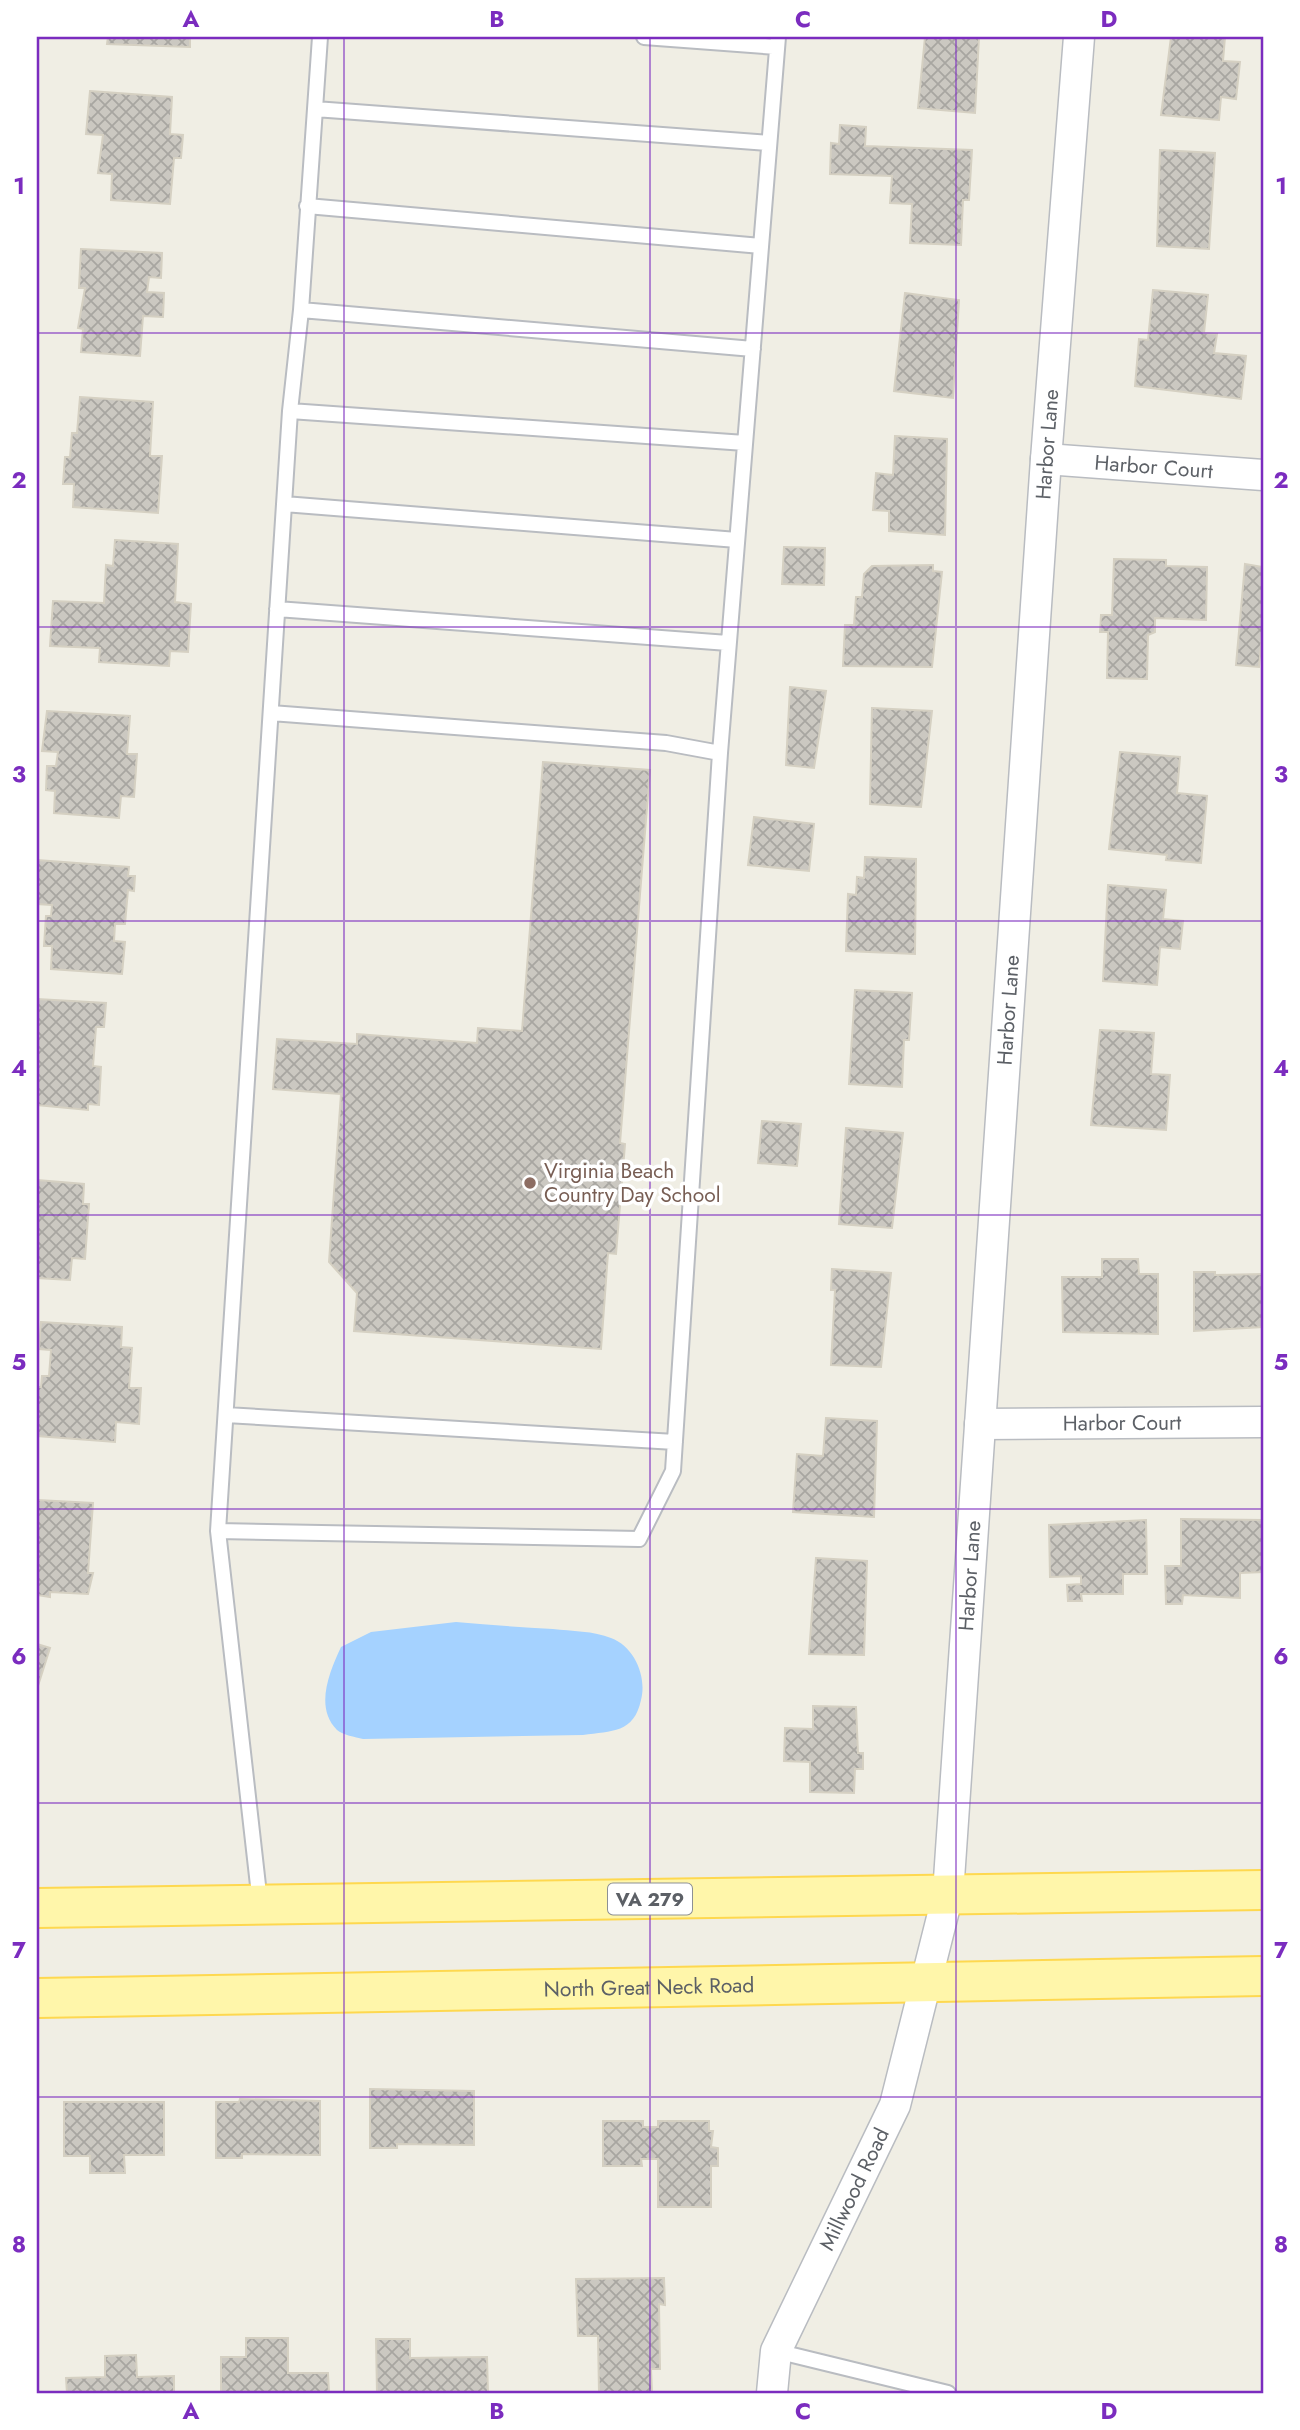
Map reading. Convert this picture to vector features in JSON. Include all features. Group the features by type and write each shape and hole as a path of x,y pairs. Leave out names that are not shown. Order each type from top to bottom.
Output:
{"main road":[{"name":"VA 279","path":"37,1908 1263,1890"},
{"name":"North Great Neck Road","path":"37,1998 316,1996 926,1980 1263,1976"}],"street":[{"name":"Harbor Lane","path":"926,1980 948,1894 1046,459 1079,37"},
{"name":"Harbor Court","path":"1046,459 1263,475"},
{"name":"Harbor Court","path":"980,1424 1263,1422"},
{"name":"Millwood Road","path":"772,2393 776,2351 895,2105 926,1980"}],"lane":[{"path":"260,1904 218,1531 290,411 320,37"},
{"path":"218,1531 639,1539 673,1471 728,643 778,42 644,37"},
{"path":"315,109 769,143"},
{"path":"307,206 761,246"},
{"path":"300,310 753,349"},
{"path":"290,411 744,443"},
{"path":"284,504 737,540"},
{"path":"277,609 728,643"},
{"path":"271,713 666,743 720,753"},
{"path":"226,1415 675,1442"},
{"path":"776,2351 948,2393"}],"water":[{"path":"456,1622 582,1632 611,1638 627,1648 637,1664 642,1682 638,1711 627,1725 612,1731 583,1735 363,1739 337,1730 326,1711 325,1700 332,1667 341,1647 371,1632"}],"building":[{"path":"108,37 190,37 190,47 107,44"},
{"path":"925,37 979,37 975,113 918,108"},
{"path":"1171,37 1225,37 1223,61 1240,62 1236,99 1221,97 1219,120 1161,115"},
{"path":"90,91 172,97 170,134 183,135 181,158 174,158 170,204 111,200 112,174 98,173 103,135 86,134"},
{"path":"840,125 866,127 865,146 972,150 969,200 963,200 961,245 910,243 912,204 890,203 892,176 830,174 831,143 839,144"},
{"path":"1160,150 1215,153 1209,249 1157,246"},
{"path":"81,249 162,253 161,278 149,277 147,292 164,293 163,317 143,316 140,356 81,352 83,329 78,328 85,288 79,288"},
{"path":"1153,290 1208,295 1204,333 1217,334 1214,353 1246,356 1241,399 1135,386 1139,339 1148,340"},
{"path":"905,293 959,300 953,398 894,391"},
{"path":"80,397 153,402 150,456 162,456 158,513 73,507 74,484 63,484 65,457 70,457 72,433 77,433"},
{"path":"895,436 947,439 945,535 889,531 889,511 873,510 876,473 893,475"},
{"path":"115,540 178,544 175,602 191,604 188,652 170,651 169,666 99,662 100,648 50,646 53,601 104,603 106,565 113,566"},
{"path":"784,547 825,548 824,585 782,584"},
{"path":"1114,559 1166,560 1166,566 1207,567 1206,620 1155,618 1155,632 1148,635 1147,679 1107,678 1108,632 1100,632 1101,615 1112,615"},
{"path":"1245,564 1263,567 1263,624 1259,667 1236,665"},
{"path":"933,565 933,571 942,572 932,667 843,666 845,625 854,625 856,597 862,597 864,574 872,566"},
{"path":"790,687 826,691 814,768 786,765"},
{"path":"872,708 932,711 921,807 870,804"},
{"path":"47,711 130,716 127,754 137,754 134,797 121,796 119,818 54,813 55,791 46,790 47,766 56,766 58,752 42,751"},
{"path":"1120,752 1180,757 1177,793 1207,796 1201,863 1166,860 1167,855 1109,849"},
{"path":"543,762 650,770 620,1143 625,1144 616,1254 608,1253 601,1349 354,1331 357,1293 329,1262 341,1094 273,1089 277,1039 357,1044 357,1034 477,1043 478,1028 522,1031"},
{"path":"754,817 814,824 809,871 748,865"},
{"path":"865,857 916,859 915,954 846,951 848,894 856,895 857,877 864,878"},
{"path":"37,860 129,867 128,876 135,876 134,891 128,890 125,924 115,924 114,941 125,942 122,974 51,969 52,946 44,946 46,916 51,916 52,905 37,904"},
{"path":"1108,885 1166,890 1163,919 1183,921 1180,949 1160,947 1157,985 1103,981"},
{"path":"855,990 912,993 909,1040 904,1040 902,1087 849,1084"},
{"path":"37,999 106,1003 104,1027 96,1027 93,1066 101,1067 99,1105 88,1104 88,1110 37,1105"},
{"path":"1100,1030 1154,1033 1151,1074 1170,1075 1166,1130 1091,1125"},
{"path":"762,1121 801,1124 797,1166 758,1163"},
{"path":"846,1128 903,1133 892,1228 839,1224"},
{"path":"37,1180 84,1184 83,1204 89,1204 85,1259 72,1258 70,1280 37,1278"},
{"path":"1102,1259 1138,1259 1139,1274 1158,1274 1158,1334 1063,1332 1062,1277 1102,1277"},
{"path":"832,1269 891,1273 881,1367 831,1365 835,1290 831,1290"},
{"path":"1194,1272 1215,1272 1215,1275 1263,1274 1263,1327 1194,1331"},
{"path":"41,1322 122,1327 121,1347 132,1348 129,1388 141,1388 139,1424 116,1422 115,1442 37,1436 37,1387 41,1387 42,1376 49,1376 51,1350 39,1349"},
{"path":"826,1418 877,1421 874,1517 793,1512 797,1454 823,1456"},
{"path":"37,1500 93,1503 88,1573 93,1573 88,1594 50,1592 50,1597 37,1595"},
{"path":"1181,1519 1263,1520 1263,1572 1240,1573 1240,1598 1183,1595 1182,1604 1166,1604 1165,1566 1181,1566"},
{"path":"1146,1520 1147,1574 1123,1574 1123,1594 1081,1594 1082,1601 1068,1601 1067,1585 1081,1584 1081,1576 1050,1577 1049,1525"},
{"path":"816,1558 867,1561 864,1655 809,1654"},
{"path":"37,1644 50,1648 37,1689"},
{"path":"813,1706 856,1707 858,1753 863,1753 863,1769 855,1769 854,1793 810,1792 810,1762 784,1761 785,1728 813,1729"},
{"path":"370,2089 474,2091 474,2145 397,2144 397,2148 370,2148"},
{"path":"240,2099 320,2101 320,2155 242,2154 242,2158 216,2158 216,2102 239,2102"},
{"path":"64,2102 164,2102 164,2155 124,2155 125,2173 90,2173 90,2156 64,2156"},
{"path":"603,2121 643,2121 643,2127 658,2127 658,2121 709,2121 709,2131 713,2131 711,2147 718,2148 718,2166 711,2166 711,2207 658,2207 658,2159 641,2159 642,2166 603,2166"},
{"path":"664,2278 665,2305 659,2304 660,2369 651,2369 652,2393 599,2393 598,2336 578,2336 576,2279"},
{"path":"246,2338 288,2338 288,2373 328,2373 329,2393 221,2393 221,2357 246,2357"},
{"path":"376,2339 410,2339 410,2358 487,2357 488,2393 377,2393"},
{"path":"136,2355 137,2377 174,2376 174,2393 67,2393 66,2378 105,2377 105,2356"}],"place":[{"name":"Virginia Beach Country Day School","path":"530,1183"}]}
